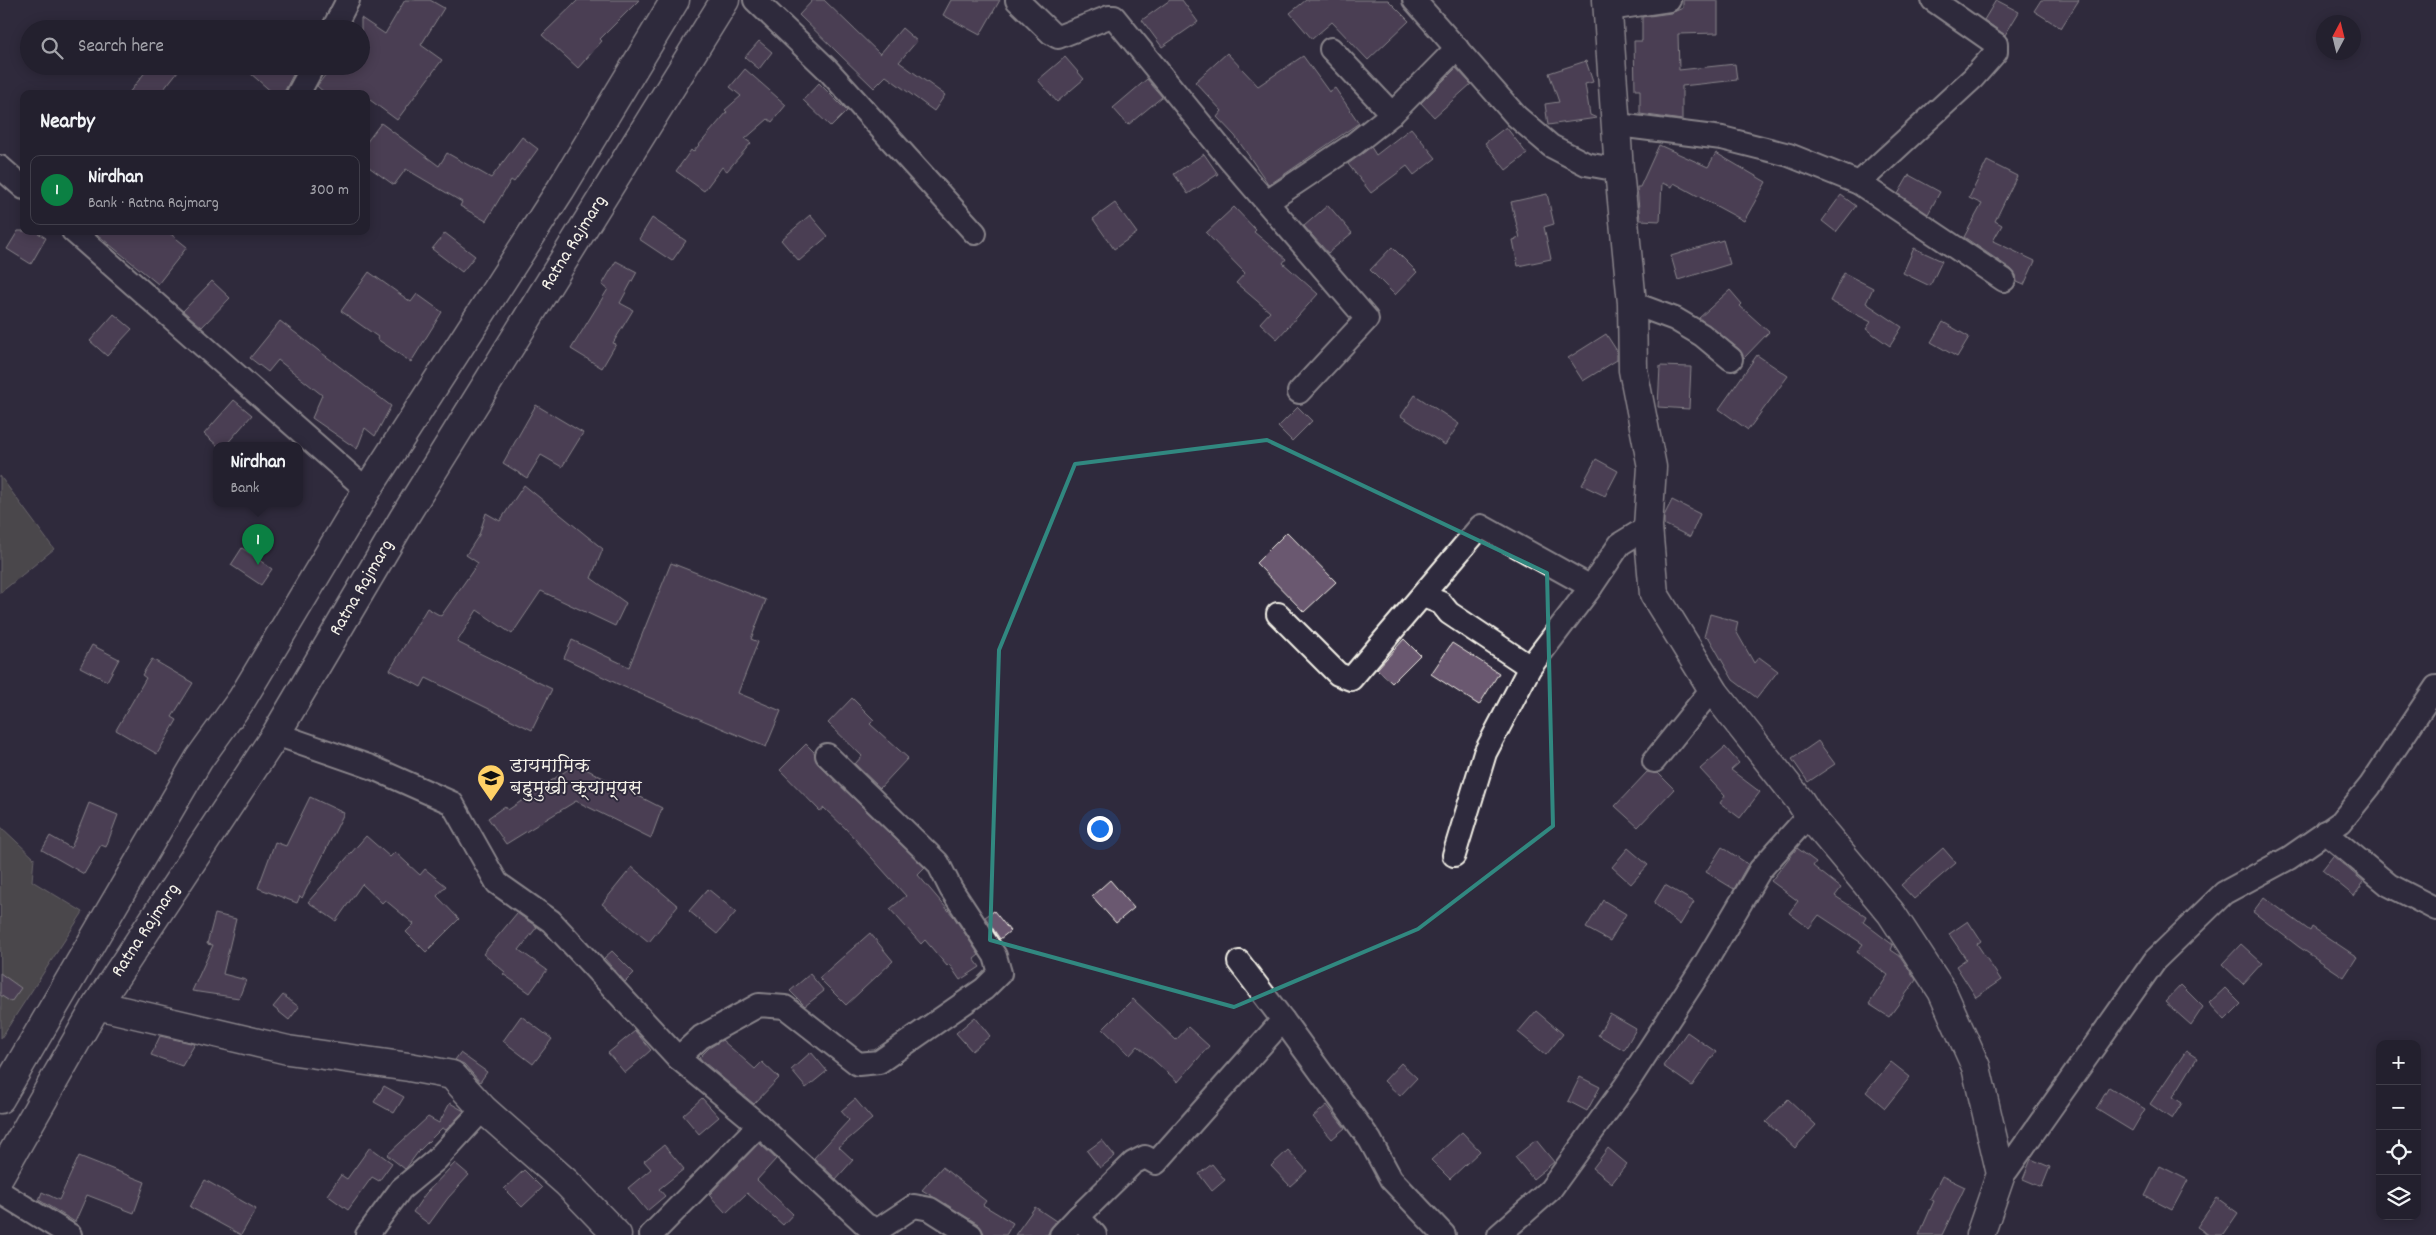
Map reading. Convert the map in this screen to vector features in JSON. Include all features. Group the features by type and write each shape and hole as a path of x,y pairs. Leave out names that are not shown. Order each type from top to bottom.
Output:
{"main road":[{"name":"Ratna Rajmarg","path":"0,1099 199,759 242,699 367,490 561,189 675,0"},
{"name":"Ratna Rajmarg","path":"0,1175 97,1005 276,734 403,519 725,0"},
{"path":"1608,5 1618,125 1619,170 1632,303 1633,370 1652,467 1648,527 1654,594 1712,689 1809,815 1891,913 1942,991 1976,1067 2001,1174 1980,1235"},
{"path":"97,1005 288,1050 409,1066 452,1075 483,1109 567,1183 616,1235"}],"street":[{"path":"338,20 348,0"},
{"path":"755,0 827,69 975,232"},
{"path":"1017,0 1050,33 1058,37 1109,17 1114,17 1267,202 1367,319 1299,392"},
{"path":"1414,0 1516,116 1551,146 1586,164 1619,170"},
{"path":"1608,5 1669,0"},
{"path":"1859,182 1972,78 1996,52 1996,44 1933,0"},
{"path":"1267,202 1354,144 1392,114 1457,48"},
{"path":"1331,49 1392,114"},
{"path":"300,90 308,75"},
{"path":"1618,125 1722,138 1789,155 1859,182 2004,280"},
{"path":"0,167 20,184"},
{"path":"78,235 367,490"},
{"path":"1632,303 1675,319 1702,335 1731,359"},
{"path":"1278,614 1338,674 1352,679 1482,526 1592,587"},
{"path":"1454,855 1485,753 1530,667 1592,587 1620,544 1648,527"},
{"path":"1423,596 1441,603 1449,613 1530,667"},
{"path":"2001,1174 2007,1170 2155,960 2224,893 2289,858 2341,822 2370,786 2436,687"},
{"path":"1654,761 1712,689"},
{"path":"276,734 371,767 452,803 497,882 551,922 678,1058 759,1125 866,1226 878,1230 914,1206 930,1209 971,1235"},
{"path":"678,1058 701,1037 759,1005 785,1007 858,1064 879,1062 984,990 1000,973 995,956 951,890 938,864 827,755"},
{"path":"1499,1235 1550,1190 1626,1085 1704,965 1760,870 1809,815"},
{"path":"2325,832 2389,885 2436,909"},
{"path":"1239,962 1370,1140 1391,1179 1444,1235"},
{"path":"1061,1235 1133,1163 1145,1157 1156,1163 1283,1020"},
{"path":"367,1235 401,1189 436,1160 483,1109"},
{"path":"651,1235 759,1125"},
{"path":"0,1192 70,1235"},
{"path":"1078,1216 1095,1235"}],"highlighted area":[{"path":"1267,440 1547,573 1553,826 1418,929 1234,1007 990,940 999,650 1075,464"}],"green space":[{"path":"0,476 54,549 0,593"},
{"path":"0,826 34,858 32,881 83,912 1,1038"}],"building":[{"path":"405,0 430,0 444,8 421,45 442,60 397,120 370,100 370,90 322,90 317,86 325,75 370,75 370,24 385,34"},
{"path":"578,0 639,0 600,39 602,41 578,68 542,35"},
{"path":"813,0 824,0 880,54 902,28 917,41 899,62 945,95 934,111 886,76 874,88 799,15"},
{"path":"951,0 1000,0 980,35 943,15"},
{"path":"1170,0 1182,0 1198,22 1162,47 1142,20"},
{"path":"1306,0 1388,0 1409,21 1368,60 1332,22 1312,39 1290,13"},
{"path":"1683,0 1718,0 1718,33 1678,34 1679,70 1735,64 1737,80 1682,86 1682,120 1640,114 1640,90 1635,90 1634,41 1642,41 1642,17 1671,13 1683,8"},
{"path":"1996,0 2019,12 2005,35 1984,20"},
{"path":"2041,0 2079,0 2061,28 2034,11"},
{"path":"759,41 772,52 759,69 745,57"},
{"path":"1227,53 1258,86 1303,56 1329,92 1335,88 1359,123 1269,185 1235,136 1217,117 1222,111 1195,82"},
{"path":"1065,57 1084,79 1057,102 1038,80"},
{"path":"1586,61 1593,82 1585,84 1590,115 1597,118 1548,125 1545,104 1559,102 1549,73"},
{"path":"1456,68 1471,84 1434,117 1421,103"},
{"path":"745,69 786,105 772,122 768,119 745,139 751,143 727,171 722,167 704,191 676,171 691,150 693,152 727,112 725,110 741,96 730,87"},
{"path":"143,75 175,75 163,90 131,90"},
{"path":"252,75 293,75 285,90 269,90"},
{"path":"1147,79 1162,97 1128,125 1113,108"},
{"path":"819,83 847,111 831,127 803,100"},
{"path":"381,123 439,166 447,153 491,178 522,137 538,149 514,182 511,180 486,221 460,206 462,202 406,169 394,185 370,168 370,138"},
{"path":"1506,127 1527,154 1506,170 1485,143"},
{"path":"1411,128 1436,158 1414,175 1407,166 1371,193 1348,164 1371,147 1376,155"},
{"path":"1659,145 1708,167 1716,153 1766,182 1744,221 1674,183 1672,187 1662,183 1660,221 1640,220 1637,187 1640,187"},
{"path":"1204,154 1218,174 1188,194 1174,174"},
{"path":"1987,161 2017,176 1995,221 2002,225 1993,241 2035,261 2024,285 2017,282 2016,275 2011,269 1964,237 1982,204 1969,198"},
{"path":"1909,175 1940,192 1928,214 1898,194"},
{"path":"1547,194 1554,224 1544,227 1551,259 1518,266 1513,240 1520,238 1511,202"},
{"path":"1841,195 1856,206 1836,232 1822,221"},
{"path":"1115,203 1137,233 1114,249 1093,219"},
{"path":"1328,205 1352,233 1328,253 1304,226"},
{"path":"1234,207 1256,230 1254,232 1286,259 1283,263 1318,294 1277,339 1260,323 1270,312 1236,283 1245,273 1206,233"},
{"path":"810,215 828,236 799,261 781,240"},
{"path":"652,218 686,241 672,261 639,239"},
{"path":"18,231 20,231 20,235 41,235 46,238 31,264 7,249"},
{"path":"445,233 475,256 462,272 432,249"},
{"path":"98,235 172,235 187,247 158,284"},
{"path":"1723,240 1730,264 1678,280 1671,256"},
{"path":"1392,247 1417,272 1395,295 1370,270"},
{"path":"1914,248 1942,261 1930,286 1903,273"},
{"path":"616,261 637,272 620,303 633,310 613,343 616,344 602,368 571,349 608,289 602,285"},
{"path":"369,272 411,302 417,294 442,312 411,362 341,311"},
{"path":"1844,273 1873,288 1866,303 1902,327 1890,346 1866,329 1871,322 1830,301"},
{"path":"212,281 230,298 202,327 183,311"},
{"path":"1730,290 1742,304 1740,306 1769,332 1744,358 1739,349 1699,318"},
{"path":"114,314 132,329 107,356 90,341"},
{"path":"280,321 391,406 375,436 365,428 357,449 312,418 322,395 278,360 268,372 250,358"},
{"path":"1943,322 1969,337 1957,357 1931,342"},
{"path":"1606,334 1617,351 1617,360 1583,381 1568,358"},
{"path":"1757,355 1788,376 1748,430 1719,409"},
{"path":"1660,366 1691,367 1689,409 1658,407"},
{"path":"1415,395 1459,424 1445,445 1401,416"},
{"path":"234,400 252,415 228,442 213,442 204,434"},
{"path":"536,405 583,433 562,467 541,455 527,478 503,463"},
{"path":"1298,407 1312,421 1292,441 1278,427"},
{"path":"1596,459 1618,471 1605,496 1582,485"},
{"path":"524,485 603,549 591,578 626,603 615,626 541,591 512,634 477,610 457,642 552,689 532,730 426,678 421,687 390,670 427,608 441,616 478,563 466,555 479,535 486,513 500,521"},
{"path":"1672,500 1700,514 1690,537 1664,524 1664,516"},
{"path":"1287,532 1336,582 1304,612 1256,563"},
{"path":"242,548 272,569 261,585 231,565"},
{"path":"671,563 766,600 751,639 758,642 738,693 781,711 766,747 622,686 564,658 572,640 629,667"},
{"path":"1710,614 1738,622 1736,631 1754,663 1759,657 1778,671 1757,698 1733,680 1709,638 1704,637"},
{"path":"1404,639 1420,655 1392,683 1377,669"},
{"path":"1452,643 1499,673 1479,705 1431,674"},
{"path":"92,645 119,659 107,681 80,667"},
{"path":"152,659 193,683 172,717 177,720 157,754 116,730 146,678 142,675"},
{"path":"852,698 874,720 870,724 908,758 880,788 855,764 862,756 828,723"},
{"path":"1818,741 1835,764 1808,782 1792,759"},
{"path":"806,744 814,752 818,764 925,868 918,875 954,917 979,955 974,959 980,967 960,980 949,964 947,966 925,940 921,944 890,909 906,896 846,829 824,808 820,811 780,770"},
{"path":"1725,747 1739,763 1731,770 1760,792 1740,818 1720,803 1725,796 1700,769"},
{"path":"576,764 662,808 651,838 576,801 506,844 488,818 505,806 508,810"},
{"path":"1647,772 1658,773 1674,789 1638,827 1615,806"},
{"path":"310,797 344,813 302,898 300,896 297,903 258,888 275,842 286,846"},
{"path":"89,803 118,815 106,847 101,845 84,874 42,850 50,836 71,848"},
{"path":"366,836 390,857 395,852 420,875 425,869 446,886 437,896 459,919 426,952 406,932 414,924 385,900 382,903 362,884 336,921 308,902"},
{"path":"1722,847 1748,864 1734,889 1706,872"},
{"path":"1628,848 1648,865 1631,884 1612,867"},
{"path":"1797,848 1816,862 1813,866 1841,888 1835,896 1866,916 1863,922 1893,945 1891,950 1900,956 1916,980 1889,1017 1869,1004 1888,975 1857,952 1863,944 1819,915 1809,928 1789,913 1798,901 1771,881"},
{"path":"1943,848 1956,863 1914,899 1901,885"},
{"path":"2333,856 2364,882 2354,896 2322,870"},
{"path":"632,867 678,906 649,942 602,904"},
{"path":"1110,880 1134,908 1116,923 1092,896"},
{"path":"1665,885 1694,902 1680,925 1654,903"},
{"path":"708,889 736,912 717,934 689,911"},
{"path":"2264,897 2310,931 2312,927 2357,957 2344,977 2299,947 2253,912"},
{"path":"1603,900 1626,914 1610,941 1586,928"},
{"path":"994,911 1010,931 1000,939 985,917"},
{"path":"517,913 537,927 519,950 547,970 530,993 503,974 505,972 483,954"},
{"path":"215,914 236,919 223,974 246,980 239,998 192,991 213,945 207,944"},
{"path":"1968,921 1981,941 1977,944 2001,980 1976,997 1956,966 1966,959 1949,934"},
{"path":"870,933 893,961 846,1005 819,978"},
{"path":"2241,944 2262,963 2243,984 2222,964"},
{"path":"612,951 634,973 625,982 604,958"},
{"path":"0,973 21,988 11,1002 0,995"},
{"path":"810,974 824,991 805,1006 790,991"},
{"path":"2181,985 2203,1007 2191,1025 2165,1002"},
{"path":"2225,988 2241,1004 2225,1020 2209,1003"},
{"path":"283,995 299,1007 289,1020 273,1007"},
{"path":"1133,999 1176,1040 1188,1027 1209,1046 1178,1082 1138,1046 1130,1055 1103,1029"},
{"path":"1536,1011 1563,1034 1546,1055 1518,1032"},
{"path":"1610,1014 1636,1029 1624,1050 1598,1035"},
{"path":"521,1016 552,1039 533,1064 503,1041"},
{"path":"975,1017 990,1036 972,1051 956,1033"},
{"path":"635,1031 651,1050 625,1073 608,1053"},
{"path":"1687,1032 1716,1052 1692,1086 1663,1066"},
{"path":"160,1036 195,1044 182,1066 151,1055"},
{"path":"722,1040 755,1069 762,1062 779,1078 754,1104 699,1058 709,1048"},
{"path":"2186,1051 2197,1058 2173,1097 2182,1103 2172,1119 2150,1104"},
{"path":"811,1052 827,1071 806,1088 791,1070"},
{"path":"460,1053 487,1072 480,1082 464,1064 455,1060"},
{"path":"1891,1062 1910,1077 1885,1108 1866,1092"},
{"path":"1401,1063 1417,1078 1400,1096 1384,1081"},
{"path":"1580,1077 1600,1087 1587,1111 1568,1101"},
{"path":"384,1086 404,1097 394,1113 374,1102"},
{"path":"2109,1087 2145,1109 2132,1131 2096,1109"},
{"path":"702,1098 719,1117 699,1134 683,1115"},
{"path":"855,1099 872,1119 839,1147 853,1160 836,1179 814,1158 849,1120 841,1111"},
{"path":"1788,1099 1816,1125 1795,1148 1766,1122"},
{"path":"450,1103 464,1111 446,1130 442,1128 418,1152 405,1169 387,1155 428,1117 439,1123"},
{"path":"1327,1105 1345,1128 1332,1139 1313,1117"},
{"path":"1462,1132 1480,1151 1450,1179 1431,1160"},
{"path":"1102,1140 1115,1156 1100,1168 1087,1151"},
{"path":"1536,1140 1554,1162 1533,1179 1515,1157"},
{"path":"759,1143 776,1159 757,1180 793,1214 783,1225 747,1193 726,1213 709,1195"},
{"path":"664,1145 684,1169 659,1189 665,1196 647,1211 628,1188 651,1169 644,1161"},
{"path":"370,1147 392,1163 379,1181 372,1177 348,1210 327,1195 341,1175 347,1179"},
{"path":"1608,1148 1627,1164 1612,1183 1593,1168"},
{"path":"1288,1150 1307,1171 1290,1186 1271,1166"},
{"path":"79,1156 145,1182 134,1213 87,1195 75,1222 39,1200 42,1192 59,1200"},
{"path":"2031,1159 2050,1167 2042,1187 2023,1179"},
{"path":"455,1163 469,1175 448,1198 429,1224 413,1212 426,1193"},
{"path":"1212,1164 1225,1180 1212,1191 1199,1174"},
{"path":"2160,1166 2188,1180 2172,1210 2145,1196"},
{"path":"942,1167 986,1201 983,1205 1013,1223 1006,1235 985,1235 978,1224 922,1190"},
{"path":"524,1170 542,1188 522,1207 504,1189"},
{"path":"1942,1176 1965,1187 1942,1235 1919,1235 1934,1201 1930,1199"},
{"path":"205,1180 256,1209 241,1235 190,1207"},
{"path":"2217,1198 2238,1213 2223,1235 2209,1235 2197,1227"},
{"path":"1035,1207 1056,1221 1047,1235 1015,1235"}],"place":[{"name":"Nirdhan","path":"258,565"},
{"name":"डायमामिक बहुमुखी क्याम्पस","path":"491,802"}]}
